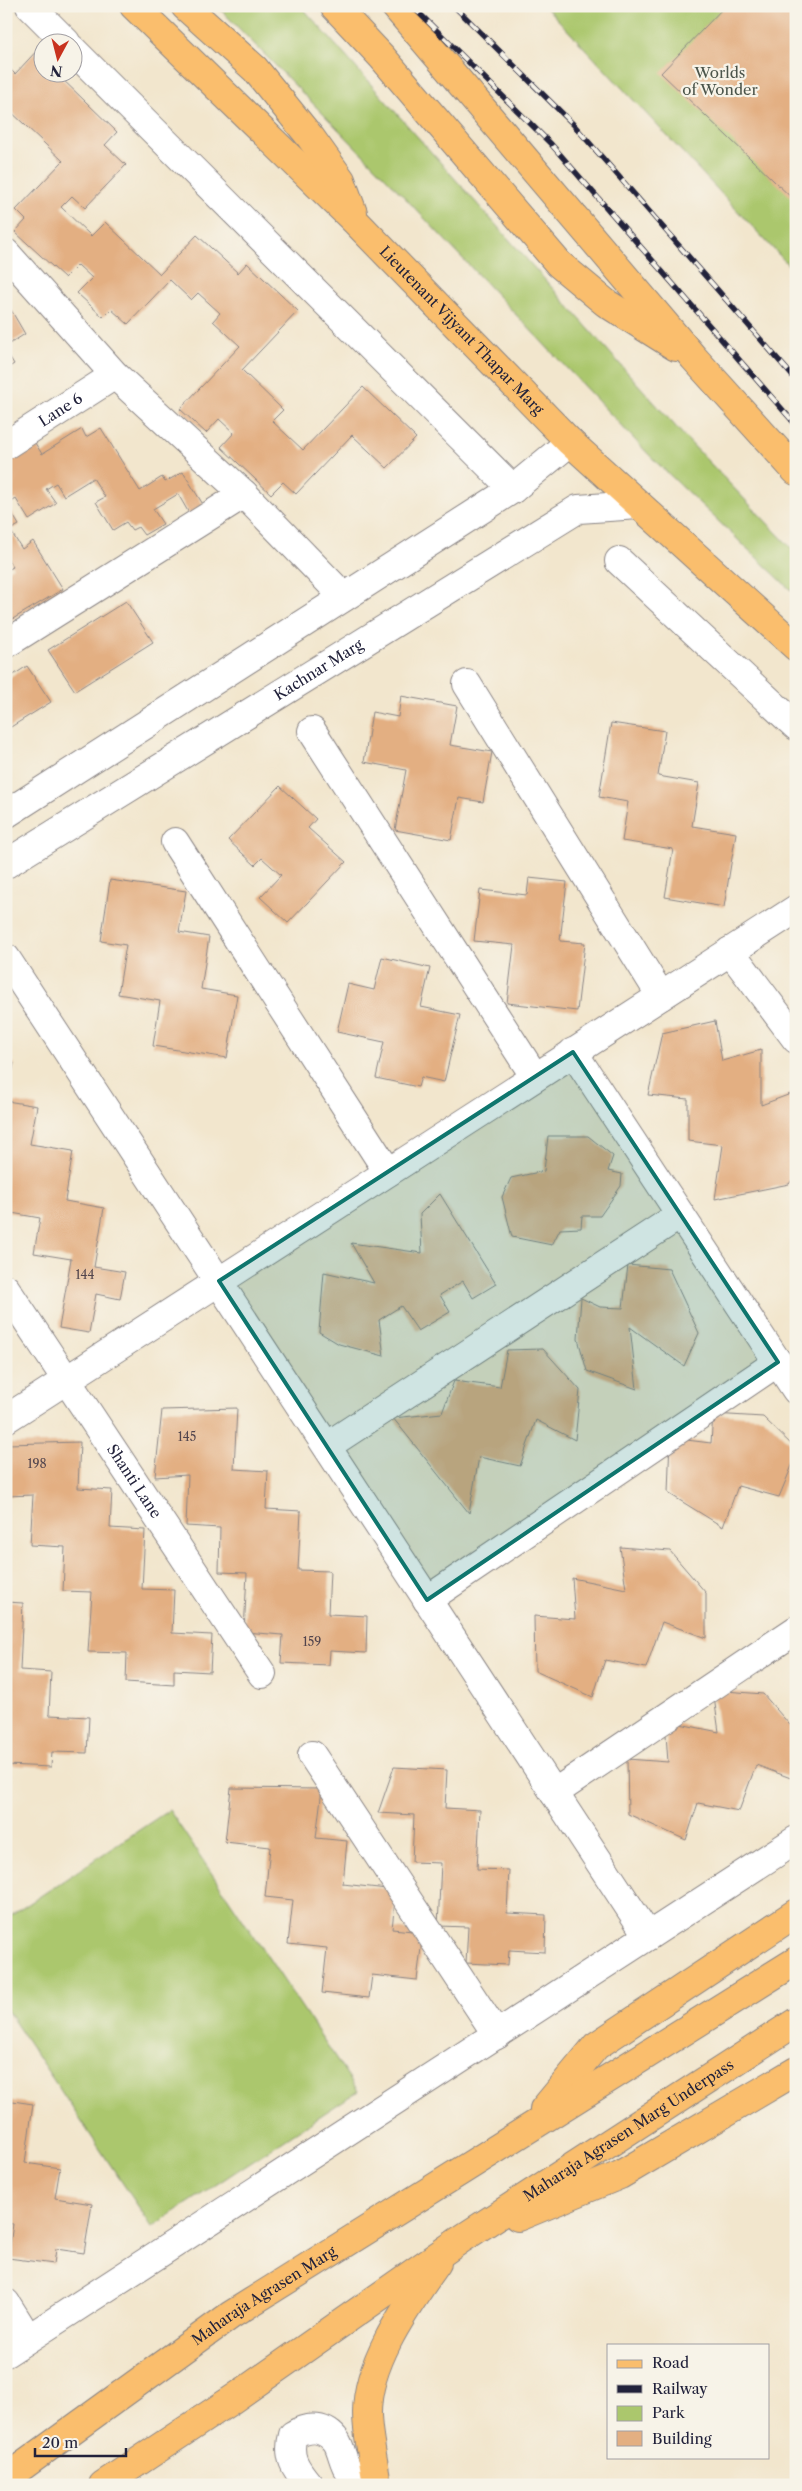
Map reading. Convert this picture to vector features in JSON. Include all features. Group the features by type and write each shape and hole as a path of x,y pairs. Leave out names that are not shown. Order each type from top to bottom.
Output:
{"main road":[{"name":"Lieutenant Vijyant Thapar Marg","path":"134,6 356,222 570,442 796,648"},
{"path":"185,6 255,69 311,138 341,180 356,222"},
{"path":"334,6 382,57 559,264 606,303 650,333 693,357"},
{"path":"395,6 693,357 796,471"},
{"path":"531,2126 596,2046 796,1913"},
{"path":"531,2126 796,1961"},
{"name":"Maharaja Agrasen Marg Underpass","path":"454,2244 796,2022"},
{"path":"103,2485 233,2399 454,2244 620,2176 796,2071"},
{"name":"Maharaja Agrasen Marg","path":"6,2478 231,2315 531,2126"},
{"path":"377,2485 367,2412 375,2372 387,2342 403,2313 454,2244"}],"street":[{"path":"30,6 56,32"},
{"path":"82,59 514,489"},
{"path":"6,253 116,375 244,494 344,597"},
{"name":"Lane 6","path":"6,445 116,375"},
{"path":"6,814 514,489 570,442"},
{"path":"6,644 244,494"},
{"name":"Kachnar Marg","path":"6,864 578,509 639,505"},
{"path":"619,561 796,726"},
{"path":"466,684 661,996"},
{"path":"312,730 535,1077"},
{"path":"176,842 388,1172"},
{"path":"6,1419 796,909"},
{"path":"730,951 796,1039"},
{"path":"6,958 648,1936"},
{"path":"573,1052 796,1390"},
{"path":"327,1446 680,1215"},
{"name":"Shanti Lane","path":"6,1289 262,1674"},
{"path":"427,1600 778,1362"},
{"path":"554,1793 796,1630"},
{"path":"312,1755 496,2034"},
{"path":"6,2303 17,2346 796,1840"},
{"path":"309,2485 292,2463 290,2449 293,2435 302,2429 312,2427 326,2432 337,2442 348,2470 362,2485"}],"highlighted area":[{"path":"573,1052 778,1362 427,1600 219,1281"}],"green space":[{"path":"217,6 301,6 685,437 796,553 796,595 653,459 389,181"},
{"name":"Worlds of Wonder","path":"545,6 796,6 796,273"},
{"path":"169,1810 358,2091 152,2227 6,2009 6,1919"}],"building":[{"path":"725,6 796,6 796,202 661,73"},
{"path":"32,56 32,82 65,82 117,132 105,145 126,165 85,208 72,196 61,207 91,236 105,222 160,274 197,235 238,273 247,263 298,311 242,370 283,410 272,421 303,450 363,387 416,438 387,468 352,435 296,494 283,482 271,494 221,447 234,433 219,419 206,433 180,409 240,346 213,321 220,313 198,293 191,300 170,280 128,324 111,309 103,317 77,293 92,278 78,265 65,278 15,232 26,220 16,210 63,161 6,107 6,73 10,69 15,74"},
{"path":"11,310 25,334 6,346 6,313"},
{"path":"6,351 14,364 6,369"},
{"path":"101,428 140,491 162,477 165,482 183,472 204,506 190,515 178,494 153,509 163,524 144,535 138,527 132,530 126,522 113,530 96,502 105,497 93,478 64,496 56,483 46,489 56,503 29,520 16,499 7,505 19,525 10,530 22,549 33,541 63,589 6,623 6,571 13,567 6,557 6,461 35,443 42,454 82,429 86,437"},
{"path":"126,601 153,642 75,691 48,650"},
{"path":"27,666 51,702 6,730 6,680"},
{"path":"401,696 457,706 450,745 492,752 483,802 459,798 451,840 395,830 406,770 364,762 372,712 398,717"},
{"path":"611,723 665,731 658,776 699,783 692,826 736,833 724,907 665,897 673,849 622,841 628,802 599,797"},
{"path":"280,786 316,819 308,828 346,862 288,923 260,897 281,875 262,858 255,865 228,840"},
{"path":"529,878 567,882 560,941 585,943 577,1011 507,1003 514,945 474,941 480,890 527,895"},
{"path":"110,880 186,891 179,932 209,937 201,989 237,995 227,1058 153,1046 160,1001 118,994 126,945 101,941"},
{"path":"382,957 430,968 421,1007 460,1015 444,1082 421,1077 418,1087 376,1078 384,1042 337,1032 348,984 374,990"},
{"path":"715,1021 722,1061 761,1050 761,1105 796,1092 796,1175 789,1184 715,1199 723,1145 688,1141 688,1099 648,1095 662,1033"},
{"path":"6,1062 14,1063 7,1101 37,1106 30,1144 73,1151 65,1201 104,1208 94,1267 125,1272 120,1299 96,1294 89,1333 59,1328 71,1259 34,1253 40,1218 6,1212"},
{"path":"548,1136 588,1136 613,1156 608,1171 622,1174 621,1186 600,1216 582,1216 581,1228 560,1229 552,1245 512,1237 502,1197 511,1178 544,1171"},
{"path":"440,1194 496,1284 473,1298 463,1281 440,1295 450,1312 418,1331 401,1306 379,1320 384,1356 339,1344 319,1332 324,1272 374,1283 351,1243 422,1253 420,1214"},
{"path":"628,1265 669,1269 699,1333 684,1366 630,1327 637,1389 587,1371 578,1339 581,1298 600,1307 623,1308"},
{"path":"543,1349 580,1390 575,1440 536,1420 520,1466 479,1457 469,1513 393,1418 442,1413 454,1381 500,1387 507,1350"},
{"path":"237,1408 234,1469 268,1471 266,1509 301,1511 298,1570 330,1571 328,1614 367,1616 366,1653 330,1651 329,1665 281,1663 283,1635 244,1632 247,1573 219,1572 220,1528 186,1526 188,1475 155,1477 162,1410"},
{"path":"713,1414 763,1417 796,1449 796,1456 779,1497 738,1486 723,1527 668,1493 670,1438 711,1443"},
{"path":"80,1442 78,1488 112,1490 110,1528 145,1530 142,1589 174,1590 172,1633 212,1635 210,1672 174,1670 174,1685 126,1682 127,1653 88,1652 92,1592 63,1591 65,1547 30,1545 33,1495 6,1496 7,1444"},
{"path":"620,1547 670,1551 706,1593 706,1638 662,1622 646,1668 605,1660 593,1697 535,1671 534,1616 575,1619 572,1578 626,1589"},
{"path":"6,1602 23,1603 20,1670 51,1672 49,1715 89,1717 87,1753 52,1752 51,1767 6,1765"},
{"path":"713,1690 763,1694 796,1732 796,1780 756,1765 739,1811 698,1803 686,1840 628,1814 627,1759 668,1762 665,1721 719,1732"},
{"path":"394,1767 447,1770 445,1808 480,1810 477,1869 509,1870 507,1913 546,1915 545,1952 509,1950 508,1965 466,1963 468,1927 438,1926 441,1863 412,1862 414,1815 378,1813"},
{"path":"231,1788 322,1789 316,1838 347,1841 343,1884 396,1890 392,1929 423,1932 417,1980 372,1975 369,1998 322,1993 327,1948 288,1944 293,1900 265,1897 270,1847 225,1842"},
{"path":"6,2100 33,2104 25,2163 60,2168 55,2198 92,2204 84,2253 56,2249 54,2264 8,2258 13,2224 6,2223"}],"railway":[{"path":"412,6 551,144 796,425"},
{"path":"454,6 573,124 796,380"}]}
